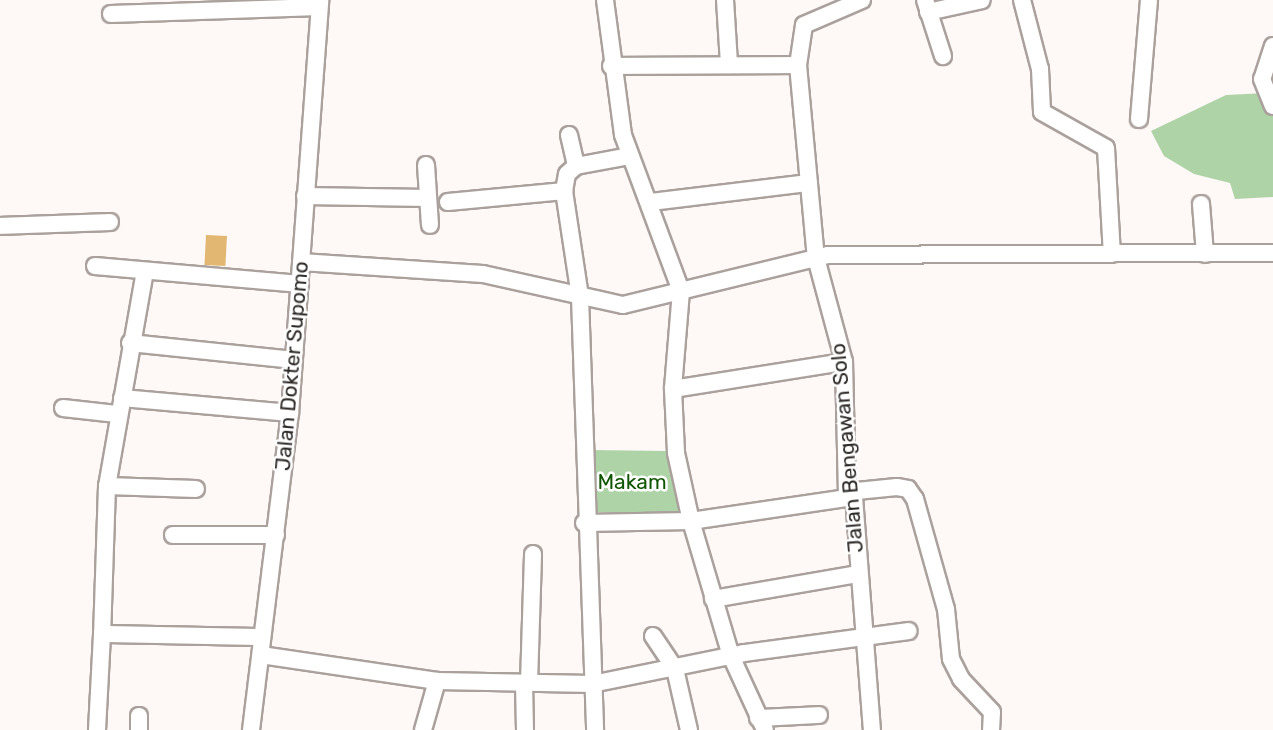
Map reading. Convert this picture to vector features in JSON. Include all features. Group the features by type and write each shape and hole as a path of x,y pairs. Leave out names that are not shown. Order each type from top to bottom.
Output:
{"street":[{"path":"605,0 630,156 654,200 681,291 676,453 718,596 737,655 763,720 819,715"},
{"path":"725,0 729,64"},
{"name":"Jalan Bengawan Solo","path":"862,0 804,25 798,65 816,258 844,362 851,494 867,638 872,730"},
{"path":"943,55 927,6 982,0"},
{"path":"1022,0 1040,69 1042,112 1107,149 1112,254"},
{"path":"1139,119 1149,0"},
{"path":"111,14 319,4"},
{"name":"Jalan Dokter Supomo","path":"251,730 290,413 319,4"},
{"path":"1273,47 1264,88 1273,106"},
{"path":"616,66 798,65"},
{"path":"569,135 576,166 564,191 580,297 584,523 595,730"},
{"path":"576,166 630,156"},
{"path":"426,165 430,225"},
{"path":"654,200 809,183"},
{"path":"448,202 564,191"},
{"path":"305,196 428,198"},
{"path":"1201,204 1205,254"},
{"path":"0,226 110,222"},
{"path":"301,262 483,274 623,305 816,258 1273,253"},
{"path":"95,266 299,284"},
{"path":"97,730 107,486 117,414 145,271"},
{"path":"130,343 294,360"},
{"path":"677,388 844,362"},
{"path":"122,398 290,413"},
{"path":"62,408 117,414"},
{"path":"107,486 196,489"},
{"path":"584,523 697,520 897,487 908,489 915,499 946,609 951,659 961,679 992,712 991,730"},
{"path":"173,535 276,535"},
{"path":"525,730 533,554"},
{"path":"718,596 858,573"},
{"path":"261,655 437,681 592,684 737,655 909,631"},
{"path":"102,634 262,637"},
{"path":"653,636 675,669 689,730"},
{"path":"424,730 437,681"}],"green space":[{"path":"1266,93 1273,107 1273,197 1235,199 1230,183 1194,174 1164,156 1151,131 1226,95"},
{"name":"Makam","path":"589,450 669,451 681,512 588,512"}],"building":[{"path":"206,235 227,236 225,266 204,265"}],"waterway":[{"path":"658,204 668,232"}]}
